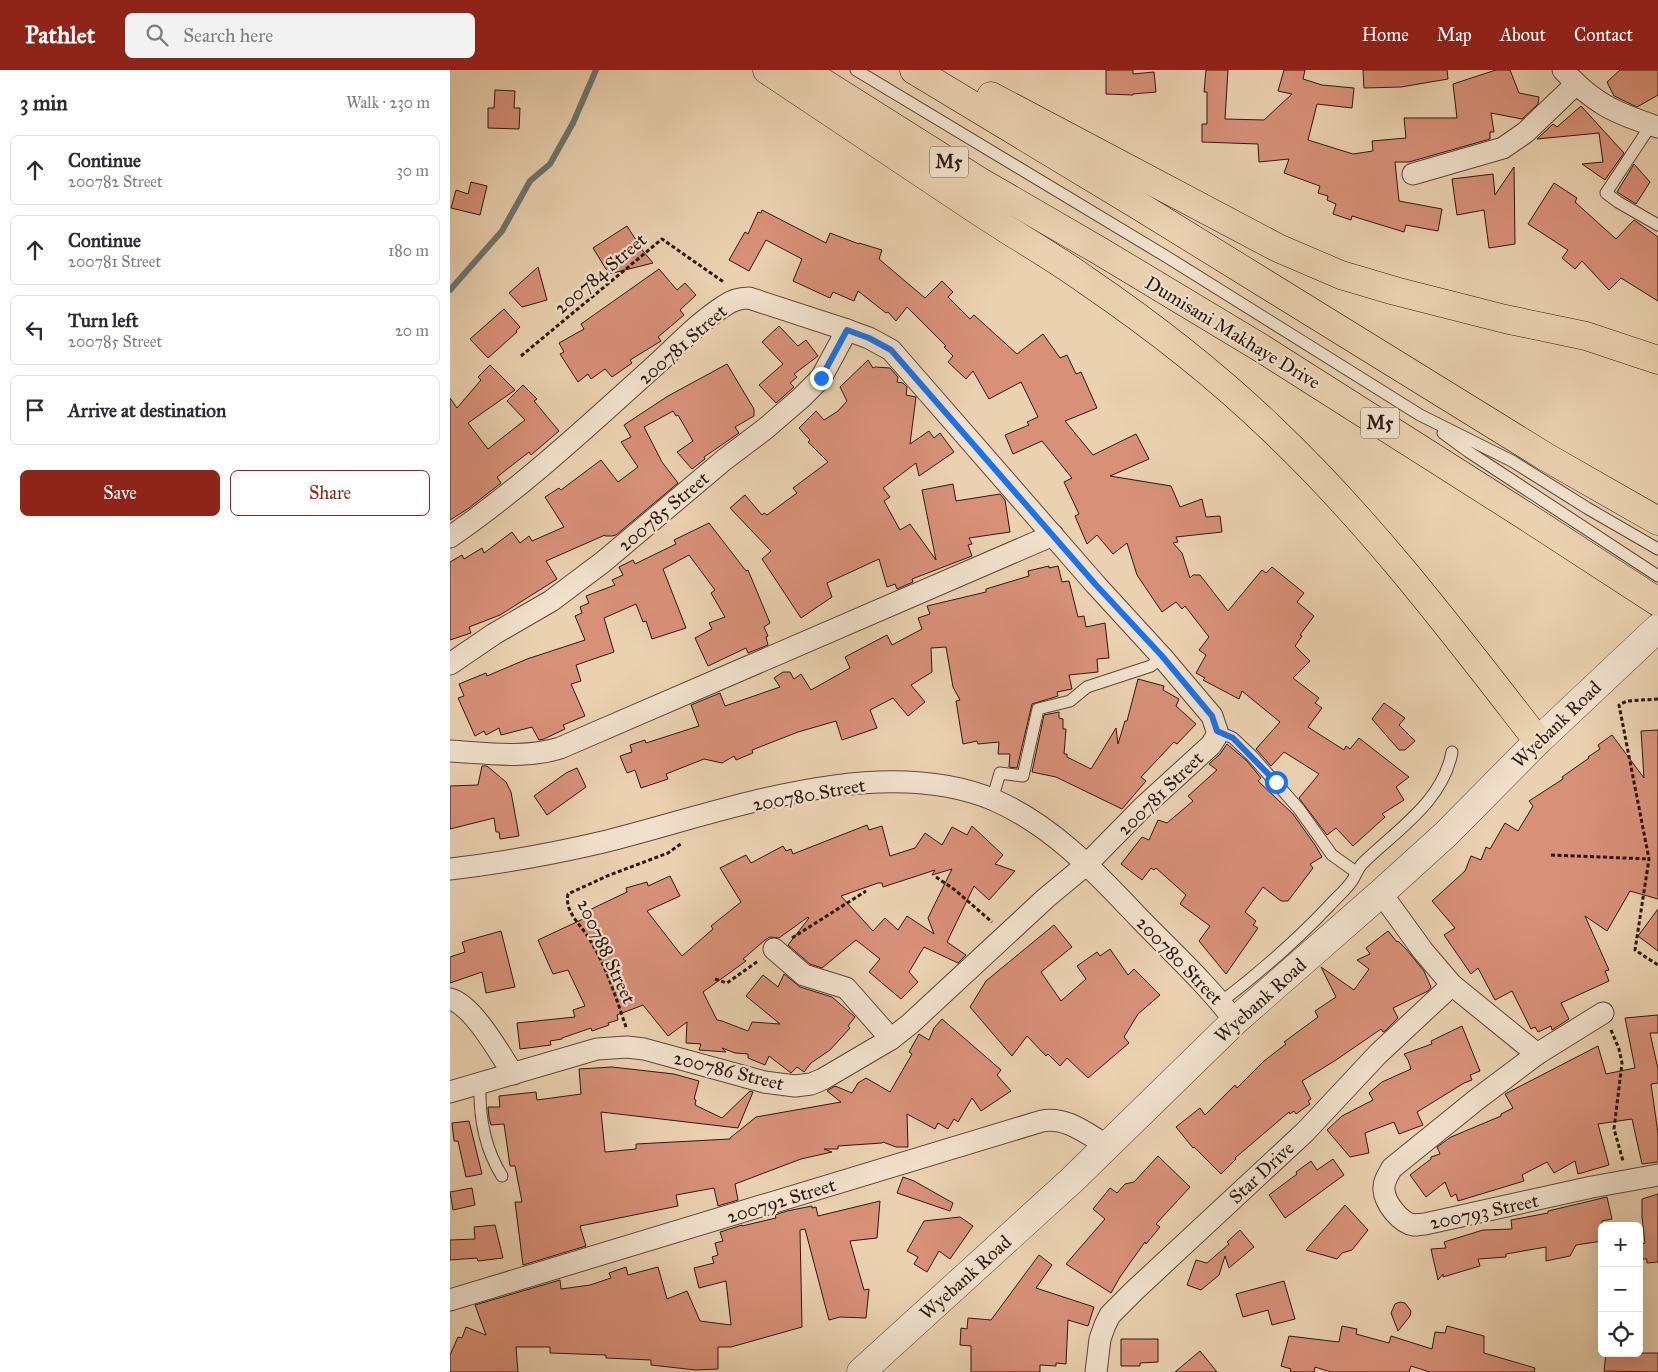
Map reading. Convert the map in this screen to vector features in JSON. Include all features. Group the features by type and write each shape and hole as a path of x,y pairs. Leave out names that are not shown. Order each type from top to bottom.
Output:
{"main road":[{"path":"767,70 1086,279 1190,358 1273,430 1359,519 1444,620 1538,741"},
{"name":"Dumisani Makhaye Drive","path":"803,70 979,181 1261,348 1658,602"},
{"path":"914,70 1141,207 1546,457 1658,521"},
{"path":"944,70 1278,248 1341,275 1486,314 1586,336 1658,360"}],"street":[{"path":"1413,174 1503,148 1517,140 1570,77 1606,108 1654,126"},
{"name":"200781 Street","path":"450,537 493,507 700,324 732,301 740,298 749,298 869,338 891,350 1053,536 1162,656 1212,716 1217,731 1216,737 1211,744 1142,808 1087,864"},
{"name":"200785 Street","path":"450,664 494,634 551,601 603,562 724,460 765,429 818,382 847,330"},
{"path":"450,751 530,754 545,753 560,748 1053,536"},
{"name":"Wyebank Road","path":"861,1372 1108,1146 1228,1011 1381,893 1446,834 1538,741 1658,628"},
{"name":"200780 Street","path":"450,870 536,857 604,842 794,793 847,783 888,782 926,784 959,790 992,800 1014,810 1054,835 1087,864 1228,1011"},
{"name":"200786 Street","path":"450,1092 597,1049 632,1047 764,1082 795,1086 811,1084 823,1079 891,1039 934,1003 1046,898 1087,864"},
{"path":"1381,893 1423,951 1452,985 1537,1054"},
{"path":"774,949 804,975 846,988 891,1039"},
{"name":"Star Drive","path":"1096,1372 1100,1339 1110,1315 1305,1132 1378,1054 1452,985"},
{"path":"450,999 468,1010 513,1074"},
{"name":"200793 Street","path":"1602,1013 1537,1054 1392,1168 1387,1176 1384,1190 1389,1204 1407,1222 1414,1225 1628,1180 1658,1176"},
{"name":"200792 Street","path":"450,1300 1049,1119 1065,1122 1108,1146"}],"lane":[{"path":"856,70 1168,257 1420,415 1469,452 1658,576"},
{"path":"1654,126 1606,193 1658,225"},
{"path":"1420,415 1512,462 1658,549"},
{"path":"992,800 1000,773 1023,776 1038,710 1070,701 1086,687 1151,666 1162,656"},
{"path":"1217,731 1233,738 1252,756 1299,809 1332,855 1356,872"},
{"path":"1228,1011 1268,964 1329,906 1352,880 1362,863 1402,829 1440,786 1449,768 1452,752"},
{"path":"480,1084 481,1112 488,1146 493,1162 502,1176"}],"path":[{"name":"200784 Street","path":"521,356 662,239 749,298"},
{"path":"1658,699 1627,701 1619,705 1649,859 1635,950 1658,965"},
{"name":"200788 Street","path":"632,1047 609,977 566,903 568,894 607,876 668,853 683,842 685,820"},
{"path":"1551,856 1649,859"},
{"path":"936,878 955,890 985,916"},
{"path":"715,979 727,983 774,949 866,891"},
{"path":"1602,1013 1619,1049 1622,1063 1614,1130 1628,1180"}],"building":[{"path":"1106,70 1133,70 1133,74 1154,72 1156,92 1133,95 1106,94"},
{"path":"1206,70 1228,70 1225,119 1264,120 1292,94 1278,91 1284,70 1305,70 1303,79 1322,85 1354,88 1352,108 1317,104 1308,140 1353,154 1373,151 1372,141 1406,138 1404,118 1457,118 1453,84 1496,70 1510,70 1519,93 1539,97 1538,104 1522,119 1491,113 1494,132 1490,132 1490,139 1409,162 1395,162 1399,201 1442,209 1438,231 1406,225 1404,232 1352,216 1351,220 1333,214 1336,204 1327,200 1328,196 1318,193 1320,186 1284,173 1289,159 1259,162 1258,144 1202,142 1202,124 1207,124 1207,92 1204,92"},
{"path":"1363,70 1447,70 1448,79 1401,87 1364,88"},
{"path":"1620,70 1658,70 1658,95 1637,107 1614,96 1607,82"},
{"path":"495,90 515,91 514,108 520,108 519,129 488,128 488,108 494,108"},
{"path":"1581,106 1624,153 1605,180 1582,164 1603,162 1599,133 1537,139 1553,124 1557,127"},
{"path":"1634,164 1650,182 1636,204 1617,192"},
{"path":"1514,167 1515,244 1489,248 1484,210 1457,215 1452,179 1493,174 1495,195"},
{"path":"471,182 487,186 480,215 451,208 456,190 468,194"},
{"path":"1554,183 1577,198 1575,202 1616,239 1634,220 1658,237 1658,301 1621,278 1609,290 1582,261 1575,269 1562,258 1568,250 1528,224"},
{"path":"762,210 826,243 830,233 882,250 879,259 925,298 942,281 953,292 948,297 970,319 974,315 1017,354 1043,334 1060,358 1067,355 1076,374 1081,372 1097,408 1065,421 1093,455 1136,434 1149,459 1110,476 1171,486 1180,507 1202,499 1206,517 1220,516 1222,532 1176,537 1178,542 1173,543 1182,553 1190,578 1193,575 1200,575 1228,611 1262,570 1266,573 1272,567 1304,593 1297,602 1314,616 1300,635 1302,636 1295,646 1310,661 1293,678 1319,698 1315,703 1322,708 1308,727 1344,750 1346,746 1350,749 1359,738 1409,777 1396,787 1404,800 1382,814 1385,817 1353,846 1336,828 1327,835 1299,798 1319,774 1284,752 1271,766 1256,749 1280,722 1242,691 1239,699 1203,680 1205,678 1196,673 1206,655 1199,650 1209,637 1185,606 1182,609 1176,602 1162,612 1137,575 1127,543 1113,554 1097,535 1087,544 1075,516 1079,514 1064,482 1072,478 1042,441 1013,454 1005,435 1029,425 1027,422 1038,417 1021,382 989,399 973,371 966,379 948,362 953,356 944,347 946,346 907,307 896,321 888,312 886,313 858,291 854,301 833,292 830,298 793,281 802,259 766,240 749,271 729,260 745,232 748,234 758,212 761,213"},
{"path":"627,226 653,263 609,274 593,248"},
{"path":"538,267 547,300 522,307 509,293"},
{"path":"659,269 677,290 685,283 696,295 680,310 684,315 658,337 661,341 630,360 632,363 612,377 605,369 591,379 588,374 578,382 560,354 564,352 559,343 584,329 581,324"},
{"path":"504,309 520,327 517,332 488,358 470,339"},
{"path":"779,326 798,346 806,340 818,356 794,374 797,377 790,383 794,387 776,403 759,385 783,364 762,342"},
{"path":"868,360 873,368 890,368 898,377 897,382 903,383 907,387 906,395 916,397 910,444 929,431 934,438 940,433 954,452 919,476 916,463 883,488 890,497 884,501 900,530 910,524 936,560 922,490 953,484 956,501 1000,494 1005,500 1010,532 969,538 972,544 968,545 972,556 912,579 913,582 897,589 895,584 887,587 879,559 827,583 832,597 801,618 762,559 771,551 730,508 745,495 762,515 764,513 767,515 797,493 793,488 828,462 808,442 810,440 799,428 816,411 824,420 838,411 847,401 840,387"},
{"path":"727,364 754,409 754,416 735,427 739,433 704,457 705,459 692,469 677,452 693,441 678,415 676,416 673,411 644,427 662,462 678,483 616,535 605,535 546,561 557,579 500,615 469,627 471,633 450,640 450,562 462,555 464,559 482,548 484,553 512,532 520,543 529,536 532,541 564,527 545,497 559,488 561,490 601,460 618,482 638,467 621,442 631,437 624,425 668,396"},
{"path":"490,365 515,390 468,423 488,449 525,420 507,401 523,385 537,399 534,401 559,431 531,455 529,452 497,477 501,483 450,520 450,398 457,408 481,380 478,377"},
{"path":"709,523 746,571 748,570 770,623 764,627 768,636 766,637 768,645 748,653 746,648 708,666 695,638 712,629 709,623 725,617 711,593 715,590 689,555 663,569 686,628 652,639 646,621 643,622 636,604 604,618 614,652 576,665 581,681 571,684 585,716 563,725 565,729 539,740 532,727 501,735 499,728 486,735 484,731 475,736 458,698 464,696 459,684 486,673 487,676 527,659 585,640 575,616 582,613 580,607 589,603 586,596 615,585 612,580 623,575 619,567 633,560 635,564 676,544 674,540"},
{"path":"1049,566 1049,568 1058,566 1062,582 1069,581 1078,617 1084,616 1086,627 1105,623 1109,658 1097,659 1098,672 1069,675 1072,689 1057,692 1058,696 1032,704 1017,768 1009,767 1010,754 998,754 999,742 978,744 977,741 963,744 956,701 960,700 953,687 946,647 931,648 932,672 911,685 925,702 908,716 893,698 870,710 877,728 842,740 836,721 798,732 752,750 753,753 736,760 734,756 722,763 704,759 666,774 668,779 641,788 635,770 627,773 620,756 632,752 630,745 645,740 646,743 699,726 691,705 720,693 725,706 780,687 774,678 783,672 790,672 794,679 801,674 811,690 850,668 845,657 887,635 892,645 922,629 918,618 930,614 927,606 986,592 986,589 1029,576 1028,571"},
{"path":"1138,679 1164,686 1163,690 1179,699 1176,706 1196,724 1177,744 1174,742 1141,777 1146,781 1122,809 1056,777 1032,772 1044,715 1059,712 1059,718 1063,719 1063,729 1066,729 1064,754 1091,769 1116,728 1118,744 1125,721 1127,721"},
{"path":"1384,703 1405,718 1399,725 1415,741 1405,750 1399,750 1372,719"},
{"path":"1658,730 1658,899 1630,891 1607,931 1585,916 1609,970 1605,971 1609,981 1561,1003 1569,1019 1552,1030 1551,1026 1538,1032 1535,1027 1531,1029 1512,991 1495,1000 1478,968 1471,974 1444,935 1455,928 1432,901 1465,871 1471,856 1481,860 1486,847 1490,849 1505,823 1518,831 1533,806 1529,801 1563,779 1562,777 1600,749 1598,745 1612,735 1644,778 1641,731"},
{"path":"1227,744 1247,761 1261,778 1258,781 1293,814 1322,857 1310,864 1313,868 1288,901 1281,901 1263,887 1245,912 1256,921 1253,925 1258,928 1226,974 1199,941 1210,926 1180,904 1186,895 1156,868 1154,870 1151,868 1142,880 1121,864 1142,837 1149,840 1158,820 1167,823 1193,801 1188,796 1217,770 1209,764"},
{"path":"482,766 487,766 506,782 511,792 519,836 500,839 499,832 496,832 494,818 450,829 450,786 478,785"},
{"path":"577,768 586,787 547,815 534,796 566,773"},
{"path":"867,825 869,830 882,826 890,856 915,848 925,833 942,845 952,827 967,835 972,826 1003,855 995,864 1015,871 989,900 974,886 947,942 966,955 958,963 924,947 909,972 918,982 901,999 869,972 880,959 856,940 822,968 810,964 788,945 808,917 779,938 770,937 765,940 743,959 746,961 703,992 717,1020 748,1031 752,1022 780,1024 746,996 763,975 778,987 784,974 800,987 832,997 855,1017 848,1026 850,1028 830,1050 811,1063 804,1072 797,1067 791,1073 769,1056 765,1065 748,1058 748,1054 735,1053 722,1048 726,1052 699,1050 701,1044 686,1043 687,1022 668,1036 643,1005 617,1015 618,1020 608,1023 609,1025 592,1031 591,1028 562,1039 550,1041 551,1045 520,1049 517,1023 575,1017 573,1010 585,1006 568,970 553,974 538,940 583,919 581,914 627,892 626,888 647,882 648,886 670,876 680,896 647,911 682,956 713,929 711,926 741,902 720,868 746,855 751,863 783,846 786,851 791,849 793,854","holes":["952,869 928,918 934,934 907,916 898,930 885,918 873,931 841,896 878,883 882,883 883,887 935,870 932,875"]},
{"path":"1658,909 1658,951 1638,936"},
{"path":"1054,925 1072,947 1041,972 1061,1001 1086,979 1077,966 1097,952 1100,956 1110,949 1128,975 1134,969 1160,995 1138,1014 1124,1037 1129,1043 1088,1078 1067,1058 1060,1066 1048,1054 1046,1056 1027,1036 1012,1056 970,1007 986,981"},
{"path":"501,931 515,987 486,993 482,972 450,983 450,957 465,952 462,942"},
{"path":"1388,931 1424,971 1431,987 1428,991 1393,1008 1398,1018 1385,1031 1383,1032 1381,1029 1302,1081 1311,1099 1308,1101 1310,1104 1296,1114 1294,1111 1290,1114 1289,1112 1235,1158 1221,1174 1193,1148 1176,1127 1200,1108 1205,1115 1235,1085 1237,1088 1264,1061 1286,1044 1284,1042 1318,1017 1315,1011 1336,997 1321,967 1354,990 1369,969 1357,960 1370,954 1366,948"},
{"path":"1658,1015 1658,1033 1650,1033 1658,1069 1658,1083 1651,1084 1658,1133 1658,1162 1642,1164 1632,1119 1598,1124 1609,1165 1578,1174 1575,1161 1554,1173 1547,1162 1522,1175 1524,1181 1458,1201 1456,1194 1451,1197 1445,1182 1426,1197 1410,1175 1431,1159 1431,1157 1440,1154 1437,1147 1451,1137 1501,1116 1501,1114 1513,1108 1505,1094 1598,1046 1606,1074 1635,1068 1625,1018"},
{"path":"942,1019 1001,1070 997,1075 1011,1091 981,1111 972,1098 958,1122 954,1119 948,1129 938,1123 935,1129 907,1114 908,1147 896,1147 883,1142 838,1146 838,1149 824,1149 832,1152 801,1159 735,1184 738,1200 718,1206 714,1188 676,1195 678,1206 580,1226 586,1246 523,1265 515,1202 522,1202 515,1166 510,1166 504,1124 491,1125 489,1118 488,1107 500,1107 499,1096 536,1092 537,1100 581,1094 579,1069 612,1067 674,1074 699,1081 694,1099 696,1100 695,1105 722,1118 750,1091 753,1092 738,1128 601,1112 605,1152 636,1149 636,1144 730,1139 756,1117 841,1102 827,1091 835,1086 852,1093 858,1083 866,1078 890,1092 912,1054 909,1052 919,1034 929,1040 934,1028"},
{"path":"1462,1026 1480,1071 1470,1075 1472,1080 1417,1112 1423,1125 1399,1134 1394,1122 1365,1133 1369,1153 1350,1157 1327,1130 1342,1116 1373,1100 1369,1093 1382,1082 1411,1069 1404,1054 1432,1044 1431,1041"},
{"path":"469,1121 482,1174 466,1177 458,1141 454,1141 452,1123"},
{"path":"1158,1156 1190,1187 1156,1224 1160,1227 1146,1244 1145,1242 1111,1293 1066,1264 1105,1219 1093,1209 1110,1188 1117,1193 1125,1184 1134,1182"},
{"path":"1333,1159 1344,1175 1285,1218 1269,1195 1311,1161 1317,1170"},
{"path":"903,1177 914,1181 953,1203 950,1211 897,1193"},
{"path":"472,1188 475,1205 453,1210 450,1192"},
{"path":"1658,1194 1658,1262 1647,1263 1647,1259 1643,1259 1643,1244 1645,1243 1642,1199"},
{"path":"1607,1197 1612,1219 1598,1222 1598,1242 1576,1245 1570,1256 1546,1261 1546,1247 1506,1254 1506,1257 1478,1259 1480,1266 1443,1277 1443,1274 1438,1280 1431,1249 1446,1248 1444,1242 1483,1230 1512,1229 1511,1220 1548,1213 1548,1211"},
{"path":"880,1201 877,1238 850,1241 864,1290 869,1289 866,1318 840,1317 829,1320 805,1229 800,1230 802,1327 731,1347 718,1347 718,1369 696,1370 651,1365 651,1360 606,1358 606,1355 550,1353 550,1347 516,1347 518,1372 450,1372 450,1355 458,1337 462,1338 466,1327 486,1335 475,1305 560,1280 561,1289 590,1285 611,1278 609,1273 626,1267 628,1275 658,1267 667,1299 687,1291 700,1321 731,1325 726,1281 699,1288 694,1268 714,1263 712,1257 718,1255 715,1243 723,1241 720,1232 776,1218 775,1215 787,1211 812,1206 812,1208 816,1207 818,1216"},
{"path":"1345,1205 1368,1230 1352,1250 1342,1253 1337,1259 1306,1250"},
{"path":"960,1217 973,1226 950,1259 939,1251 927,1272 914,1264 918,1257 907,1251 924,1221"},
{"path":"495,1225 503,1258 478,1261 477,1258 450,1260 450,1240 475,1239 474,1227"},
{"path":"1240,1230 1254,1247 1229,1268 1225,1256 1219,1275 1201,1290 1187,1285 1196,1260 1207,1263 1229,1244 1227,1242"},
{"path":"1039,1255 1052,1265 1036,1288 1094,1307 1088,1326 1068,1320 1066,1364 1056,1363 1056,1366 1040,1365 1040,1372 971,1372 971,1346 960,1345 961,1328 967,1329 968,1318 991,1320"},
{"path":"1284,1281 1295,1319 1272,1325 1268,1310 1243,1317 1236,1294"},
{"path":"1405,1303 1411,1311 1410,1316 1398,1331 1391,1313 1395,1304"},
{"path":"1342,1326 1357,1329 1356,1334 1389,1343 1391,1336 1432,1349 1435,1332 1445,1333 1447,1326 1484,1336 1484,1353 1535,1368 1534,1372 1430,1372 1411,1366 1409,1372 1331,1372 1315,1367 1314,1372 1290,1372 1291,1369 1281,1366 1289,1336 1339,1342"},
{"path":"1121,1339 1158,1339 1158,1362 1140,1363 1140,1366 1121,1366"},
{"path":"1200,1351 1217,1372 1175,1372"},
{"path":"1643,1353 1658,1353 1658,1372 1604,1371 1606,1357 1643,1357"}],"waterway":[{"path":"450,290 502,231 530,181 550,164 573,123 596,70"}],"route":[{"path":"821,378 847,330 880,343 891,350 1096,585 1162,656 1212,716 1217,731 1233,738 1276,782"}]}
